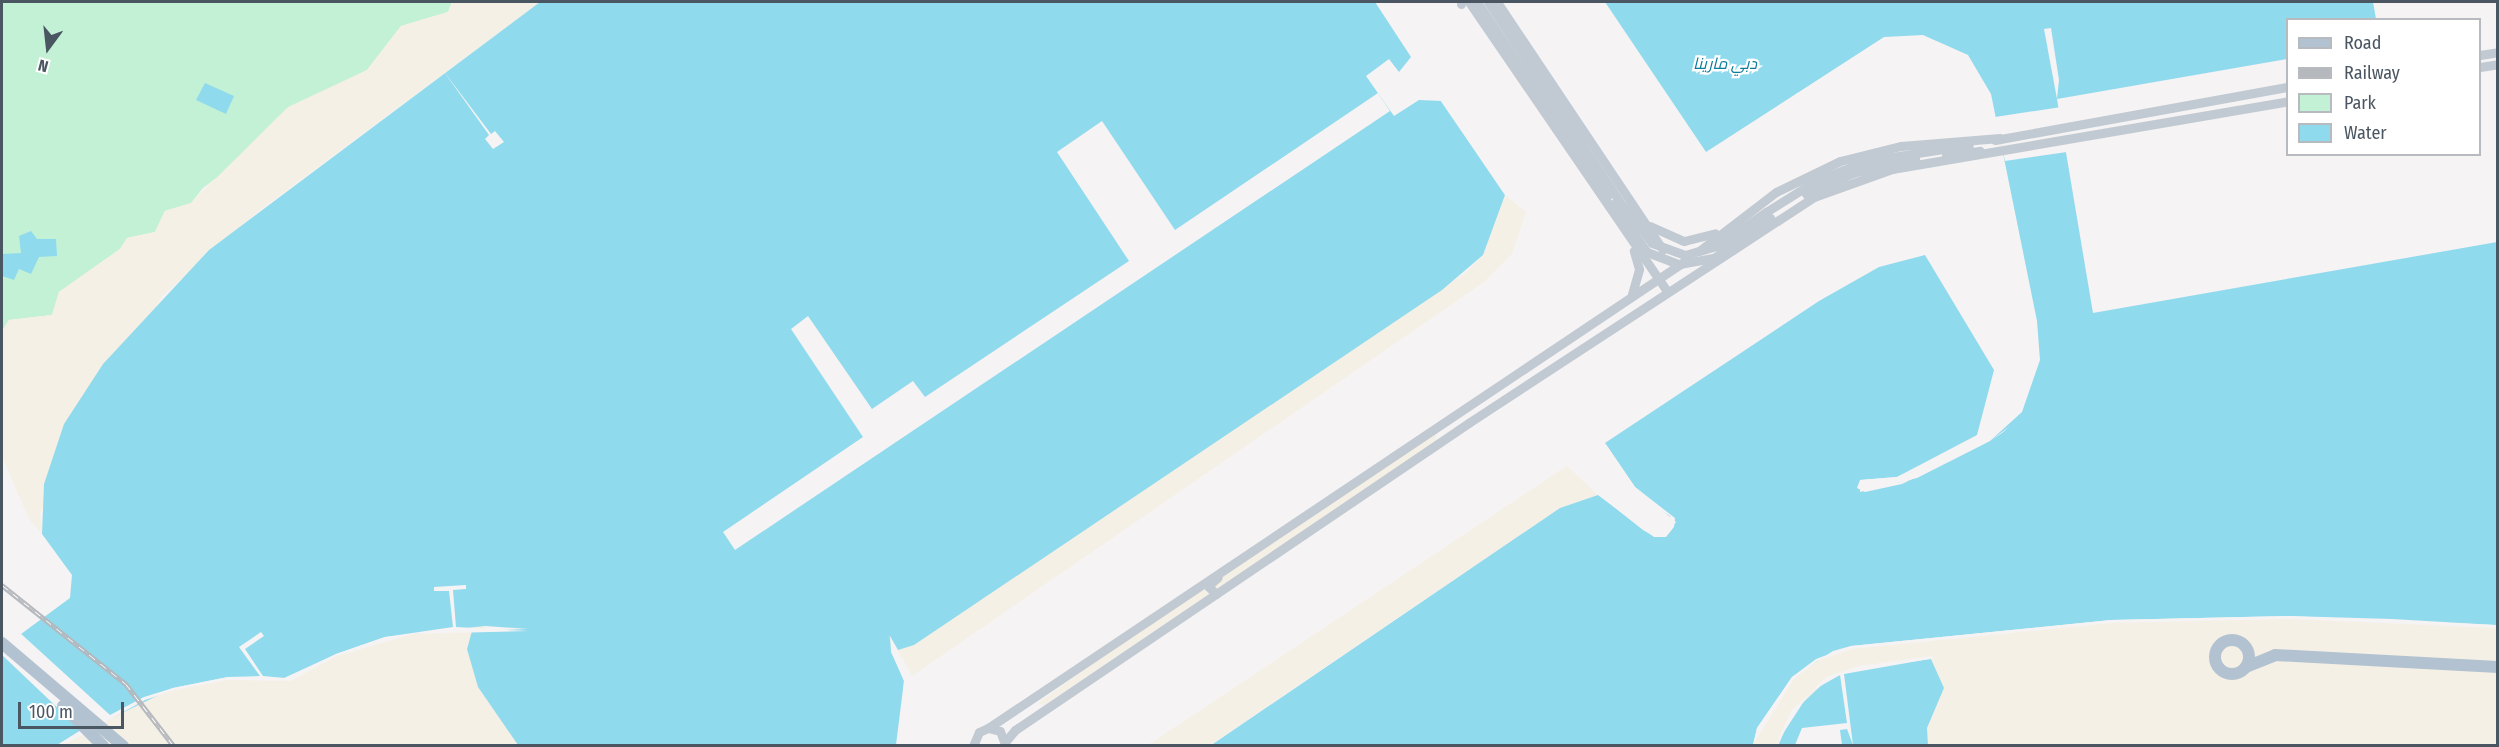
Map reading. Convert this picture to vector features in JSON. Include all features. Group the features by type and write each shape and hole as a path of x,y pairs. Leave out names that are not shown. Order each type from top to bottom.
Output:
{"main road":[{"path":"2275,656 2230,674 2220,669 2215,659 2225,641 2275,656 2498,667"},
{"path":"2,643 43,682 103,746"},
{"path":"2245,646 2249,656 2246,667"},
{"path":"43,682 123,746"}],"street":[{"path":"1464,2 1667,291"},
{"path":"1477,2 1616,203 1652,243 1685,255 1717,246 1818,188 1873,167 1920,157 2003,152"},
{"path":"1488,2 1616,203"},
{"path":"1497,2 1684,282"},
{"path":"2481,55 2498,52"},
{"path":"2481,67 2498,64"},
{"path":"1550,81 1564,86"},
{"path":"1768,215 1814,182 1866,161 2286,87"},
{"path":"988,728 1000,731 1005,744 1041,712 1439,443 1791,210 1839,186 1900,167 2003,152 2286,101"},
{"path":"973,746 979,732 1252,546 1674,267 1790,184 1852,157 1907,145 2000,138"},
{"path":"1556,146 1569,150"},
{"path":"1644,221 1659,233 1684,241 1725,229"},
{"path":"1623,231 1639,264 1632,294"},
{"path":"1439,443 1425,440 1449,422 1448,417"},
{"path":"1216,594 1208,589 1210,582 1246,557 1252,546"},
{"path":"1238,579 1252,579"},
{"path":"1170,635 1175,622"},
{"path":"1041,712 1033,701 1053,683"}],"green space":[{"path":"2,2 452,2 448,12 401,26 367,70 339,84 203,188 191,203 165,211 155,232 127,238 120,249 59,292 52,315 9,320 2,331"}],"sand":[{"path":"452,2 540,2 256,213 162,296 40,512 42,534 29,519 2,456 2,331 9,320 52,315 59,292 120,249 127,238 155,232 165,211 191,203 288,107 367,70 401,26 448,12"},
{"path":"1505,195 1526,212 1512,254 1484,282 912,676 898,650 914,644 1467,272 1483,255"},
{"path":"1436,431 1436,443 1214,591 1215,582"},
{"path":"1567,466 1598,495 1560,508 1210,745 1147,746"},
{"path":"1207,583 1209,594 1044,705 1038,703"},
{"path":"2288,616 2497,625 2497,745 1928,745 1927,728 1944,688 1781,737 1778,745 1753,746 1757,728 1792,677 1816,659 1851,646 2111,620"},
{"path":"485,626 478,687 518,745 57,746 144,697 173,688 309,666 385,637"}],"water":[{"path":"540,2 1375,2 1411,57 1399,72 1389,59 1366,76 1394,116 1419,100 1438,97 1505,195 1483,255 1442,290 914,645 898,650 890,636 891,652 904,681 896,745 518,745 478,687 467,649 472,631 528,629 485,626 385,637 336,654 291,678 228,677 173,688 57,745 2,745 2,648 70,598 72,575 42,534 44,484 64,424 103,364 209,250"},
{"name":"دبي مارينا","path":"1605,2 2373,2 2376,18 2286,18 2286,59 2057,99 2093,313 2497,242 2497,625 2288,616 2111,620 1851,646 1833,651 1792,677 1757,728 1753,745 1210,746 1560,508 1598,495 1654,537 1666,536 1676,522 1635,487 1605,443 1819,301 1879,267 1925,255 1994,370 1977,435 1897,477 1860,480 1860,492 1917,478 1990,441 2022,412 2040,360 2037,321 1991,94 1968,55 1923,35 1884,37 1706,152"},
{"path":"205,83 234,96 226,114 196,100"},
{"path":"31,231 37,239 56,239 57,256 39,257 31,274 19,269 14,280 2,276 2,254 21,253 19,236"},
{"path":"1931,659 1944,688 1927,728 1928,745 1778,746 1793,712 1828,679 1859,669"}],"pier":[{"path":"2051,28 2059,80 2057,99 2044,29"},
{"path":"442,69 491,134 495,131 504,142 493,149 485,139 489,135"},
{"path":"1378,93 1390,111 735,550 723,532 863,437 791,329 808,316 872,409 913,381 925,397 1129,261 1057,152 1102,121 1175,230"},
{"path":"1434,94 1445,99 1507,198 1442,101 1419,100"},
{"path":"2061,107 2067,152 2005,161 1995,117"},
{"path":"1979,437 1898,479 1862,482 1861,487 1901,482 1990,441 1902,484 1865,492 1857,488 1860,480 1897,477"},
{"path":"1605,443 1635,487 1675,518 1674,527 1666,537 1655,537 1643,530 1595,492 1656,534 1664,534 1671,526 1670,516 1644,499 1622,476"},
{"path":"466,585 466,589 453,590 456,627 528,631 413,634 337,656 291,681 228,680 175,690 145,700 62,746 57,745 81,730 2,655 2,644 19,632 110,715 144,697 173,688 228,677 260,676 239,647 261,632 264,636 245,649 263,676 284,678 336,654 385,637 453,627 449,591 434,591 434,587"},
{"path":"2288,616 2392,619 2495,625 2498,628 2288,619 2112,623 1852,649 1817,661 1794,679 1753,745 1757,728 1792,677 1816,659 1851,646 2111,620"},
{"path":"888,634 907,681 899,746 904,681"},
{"path":"1931,656 1935,658 1844,674 1853,745 1847,729 1840,730 1842,745 1795,745 1802,728 1847,723 1840,675 1811,691 1826,677 1859,666"},
{"path":"1809,693 1775,746 1791,711"}],"railway":[{"path":"2,585 126,684 174,746"}]}
